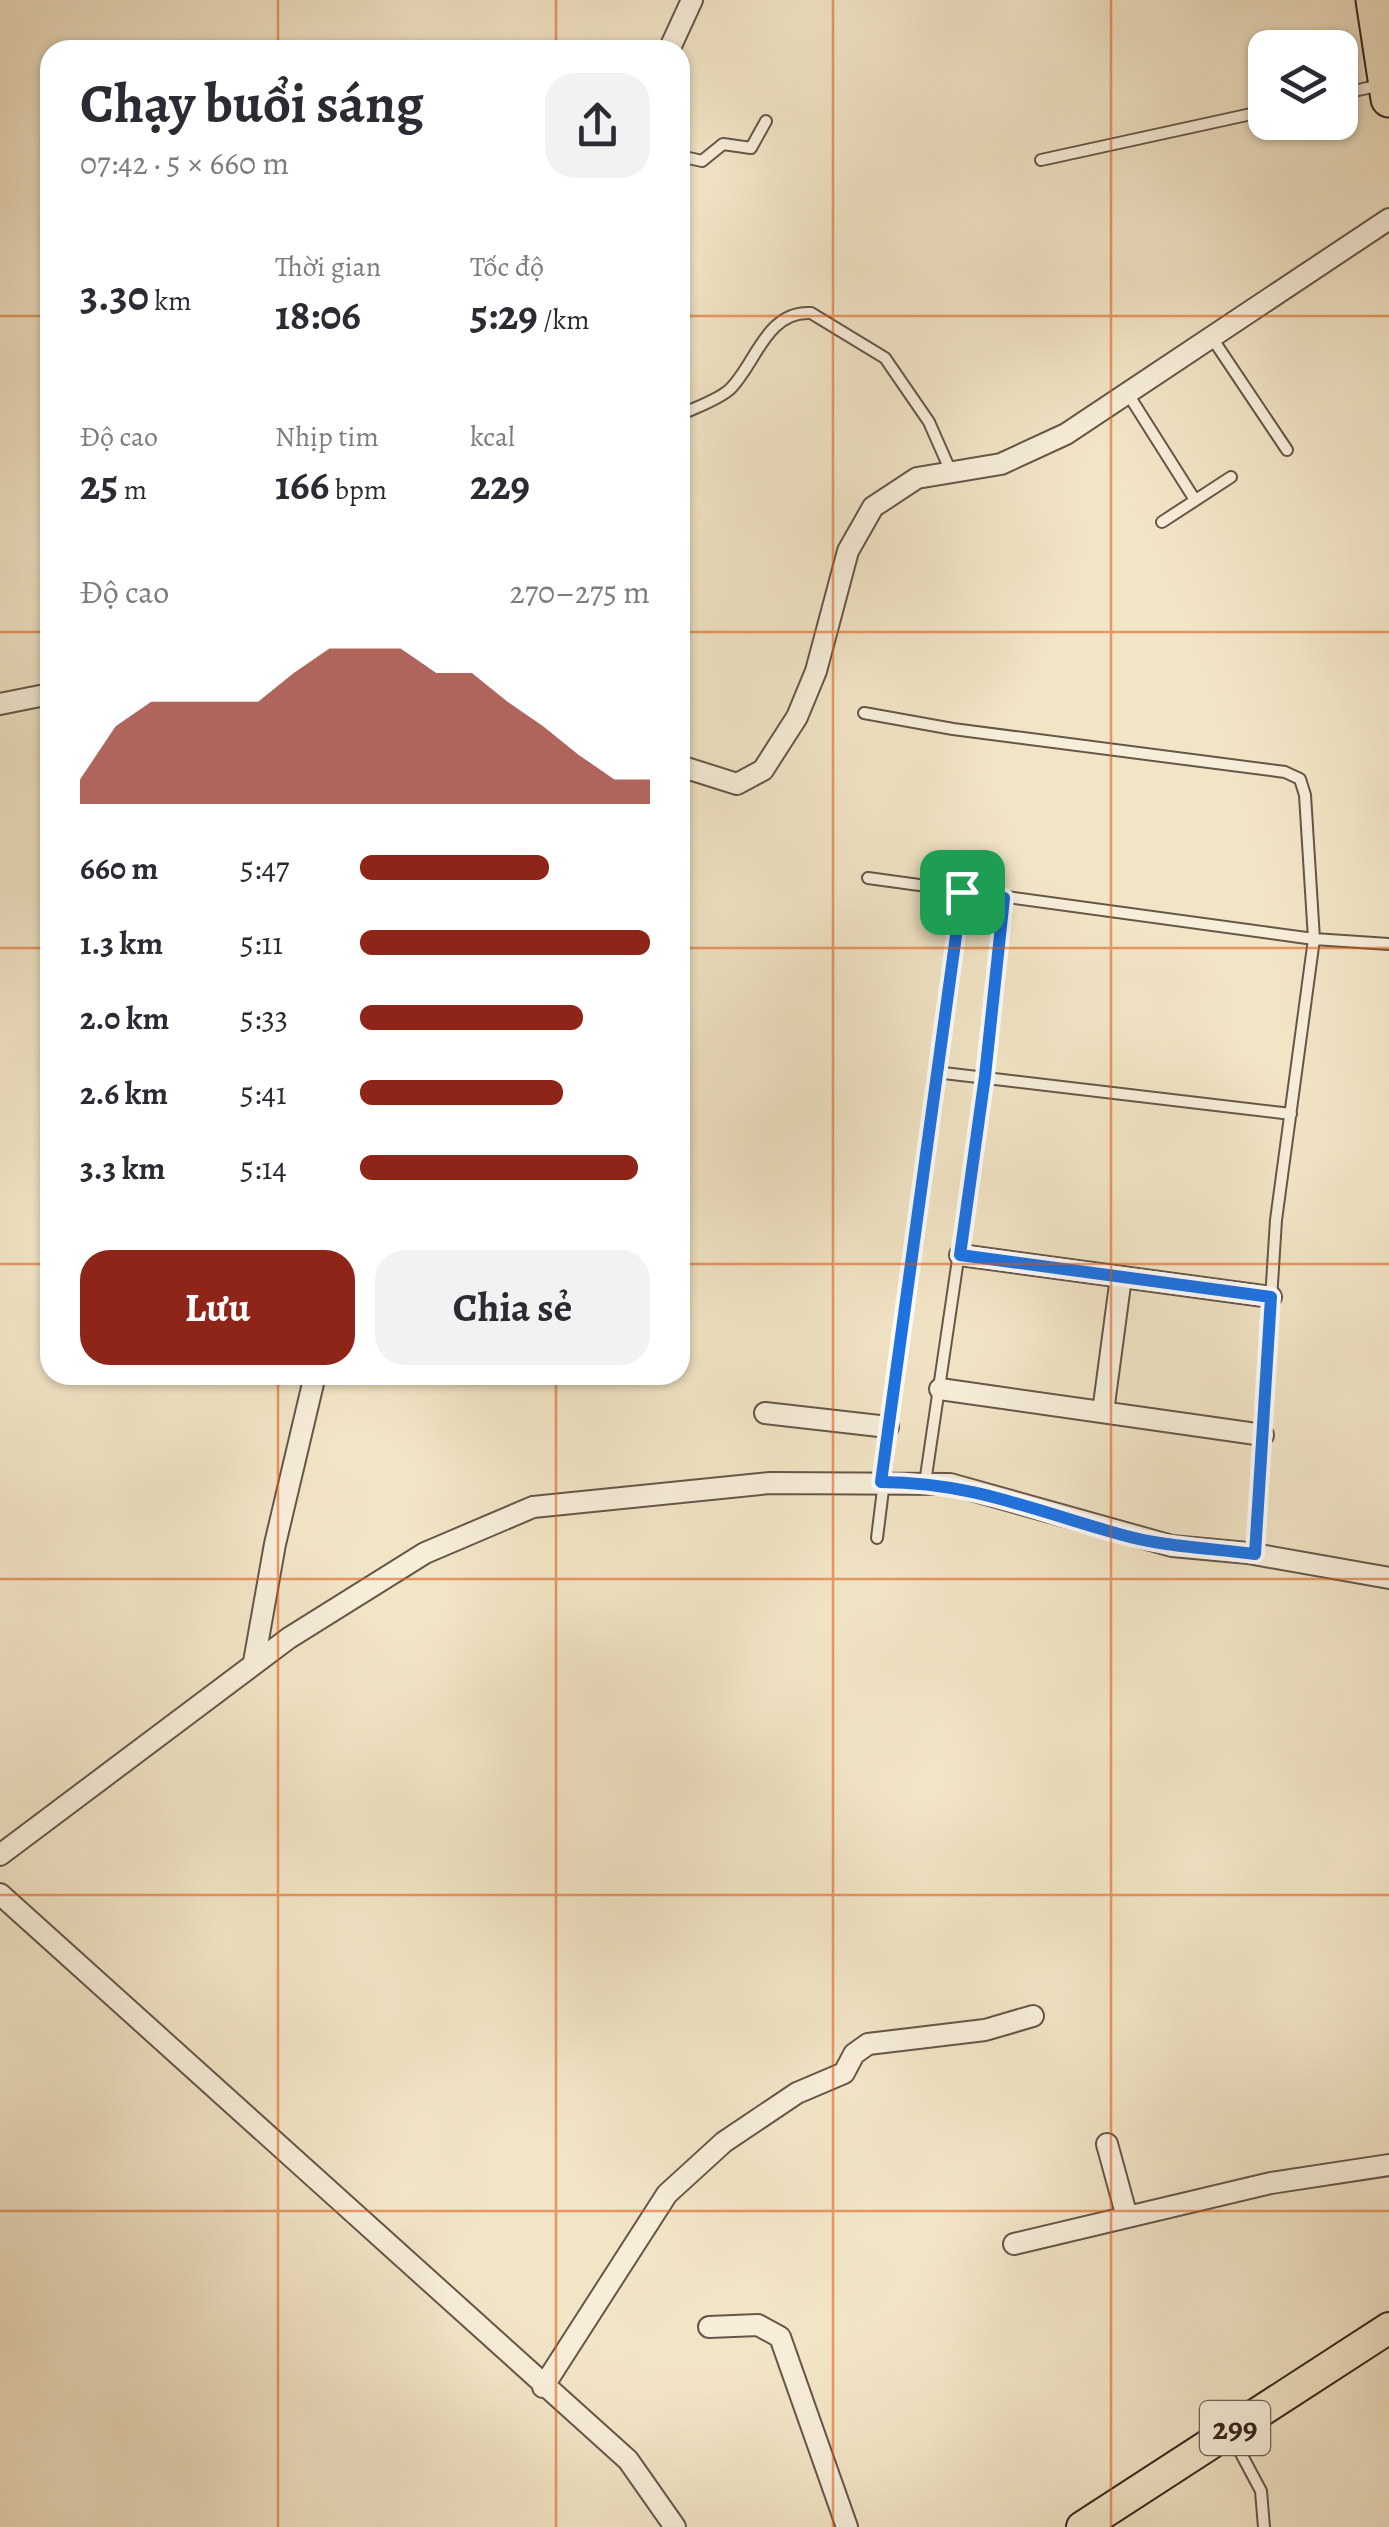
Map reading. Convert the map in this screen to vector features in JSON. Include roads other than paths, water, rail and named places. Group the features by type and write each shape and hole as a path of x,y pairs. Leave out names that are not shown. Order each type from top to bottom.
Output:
{"highway":[{"path":"1374,0 1388,92"}],"main road":[{"name":"299","path":"1102,2522 1389,2328"}],"street":[{"path":"674,40 692,0"},
{"path":"690,769 738,784 764,770 811,686 857,529 873,506 916,478 1001,464 1033,451 1128,393 1389,219"},
{"path":"0,704 40,696"},
{"path":"960,1255 1271,1297"},
{"path":"1103,1412 1122,1277"},
{"path":"254,1662 275,1544 312,1385"},
{"path":"940,1389 1262,1434"},
{"path":"765,1412 888,1428"},
{"path":"0,1855 254,1662 425,1553 533,1507 770,1484 926,1483 1010,1498 1136,1538 1389,1578"},
{"path":"0,1894 628,2460 675,2527"},
{"path":"543,2387 667,2194 724,2142 796,2093 844,2073 860,2048 868,2044 985,2030 1004,2021 1033,2016"},
{"path":"1108,2144 1126,2217"},
{"path":"1014,2244 1271,2184 1389,2165"},
{"path":"709,2327 758,2324 780,2338 847,2527"}],"lane":[{"path":"1358,93 1388,92"},
{"path":"1041,160 1248,115"},
{"path":"690,159 702,162 723,144 751,148 766,121"},
{"path":"690,410 729,390 764,336 798,314 811,313 886,358 929,422 951,472"},
{"path":"1212,337 1287,450"},
{"path":"1128,393 1195,500"},
{"path":"1162,522 1231,477"},
{"path":"864,713 1285,772 1300,779 1305,795 1314,938 1276,1220 1255,1554"},
{"path":"868,878 1314,938 1389,944"},
{"path":"878,1538 888,1428 962,892"},
{"path":"926,1483 985,1076 1004,898"},
{"path":"935,1072 1290,1114"},
{"path":"1230,2432 1261,2491 1264,2527"}]}
